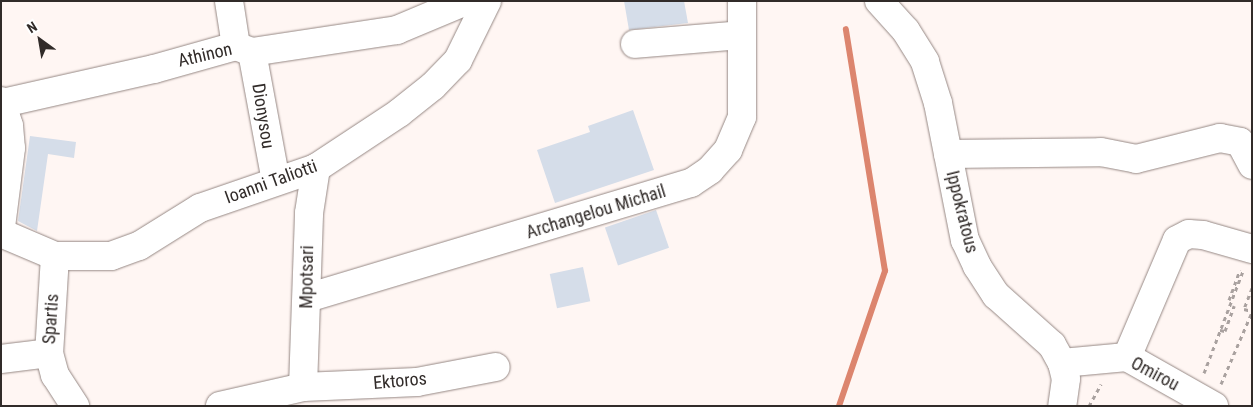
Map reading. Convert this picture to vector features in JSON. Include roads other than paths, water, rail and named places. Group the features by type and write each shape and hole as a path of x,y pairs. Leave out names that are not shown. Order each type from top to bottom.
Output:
{"street":[{"name":"Dionysou","path":"229,1 244,49 276,181"},
{"name":"Athinon","path":"2,102 244,49 397,30 466,1"},
{"name":"Ioanni Taliotti","path":"1,233 55,256 111,256 126,252 200,208 316,168 392,118 433,86 458,60 487,1"},
{"name":"Archangelou Michail","path":"307,298 691,183 710,170 728,150 742,117 742,1"},
{"name":"Ippokratous","path":"879,1 906,31 925,62 938,103 965,240 977,266 996,295 1045,338 1062,363 1066,379 1062,406"},
{"path":"635,44 742,35"},
{"path":"1,227 11,148 2,102"},
{"path":"948,154 1101,152 1136,159 1220,138 1240,142 1252,165"},
{"name":"Mpotsari","path":"303,387 308,213 316,168"},
{"path":"1127,357 1178,240 1189,234 1203,235 1246,260"},
{"name":"Spartis","path":"55,256 48,353 55,375 75,406"},
{"path":"1,359 48,353"},
{"name":"Omirou","path":"1062,363 1127,357 1215,400"},
{"name":"Ektoros","path":"220,406 303,387 417,382 496,367"}],"waterway":[{"path":"839,406 885,271 846,29"}]}
